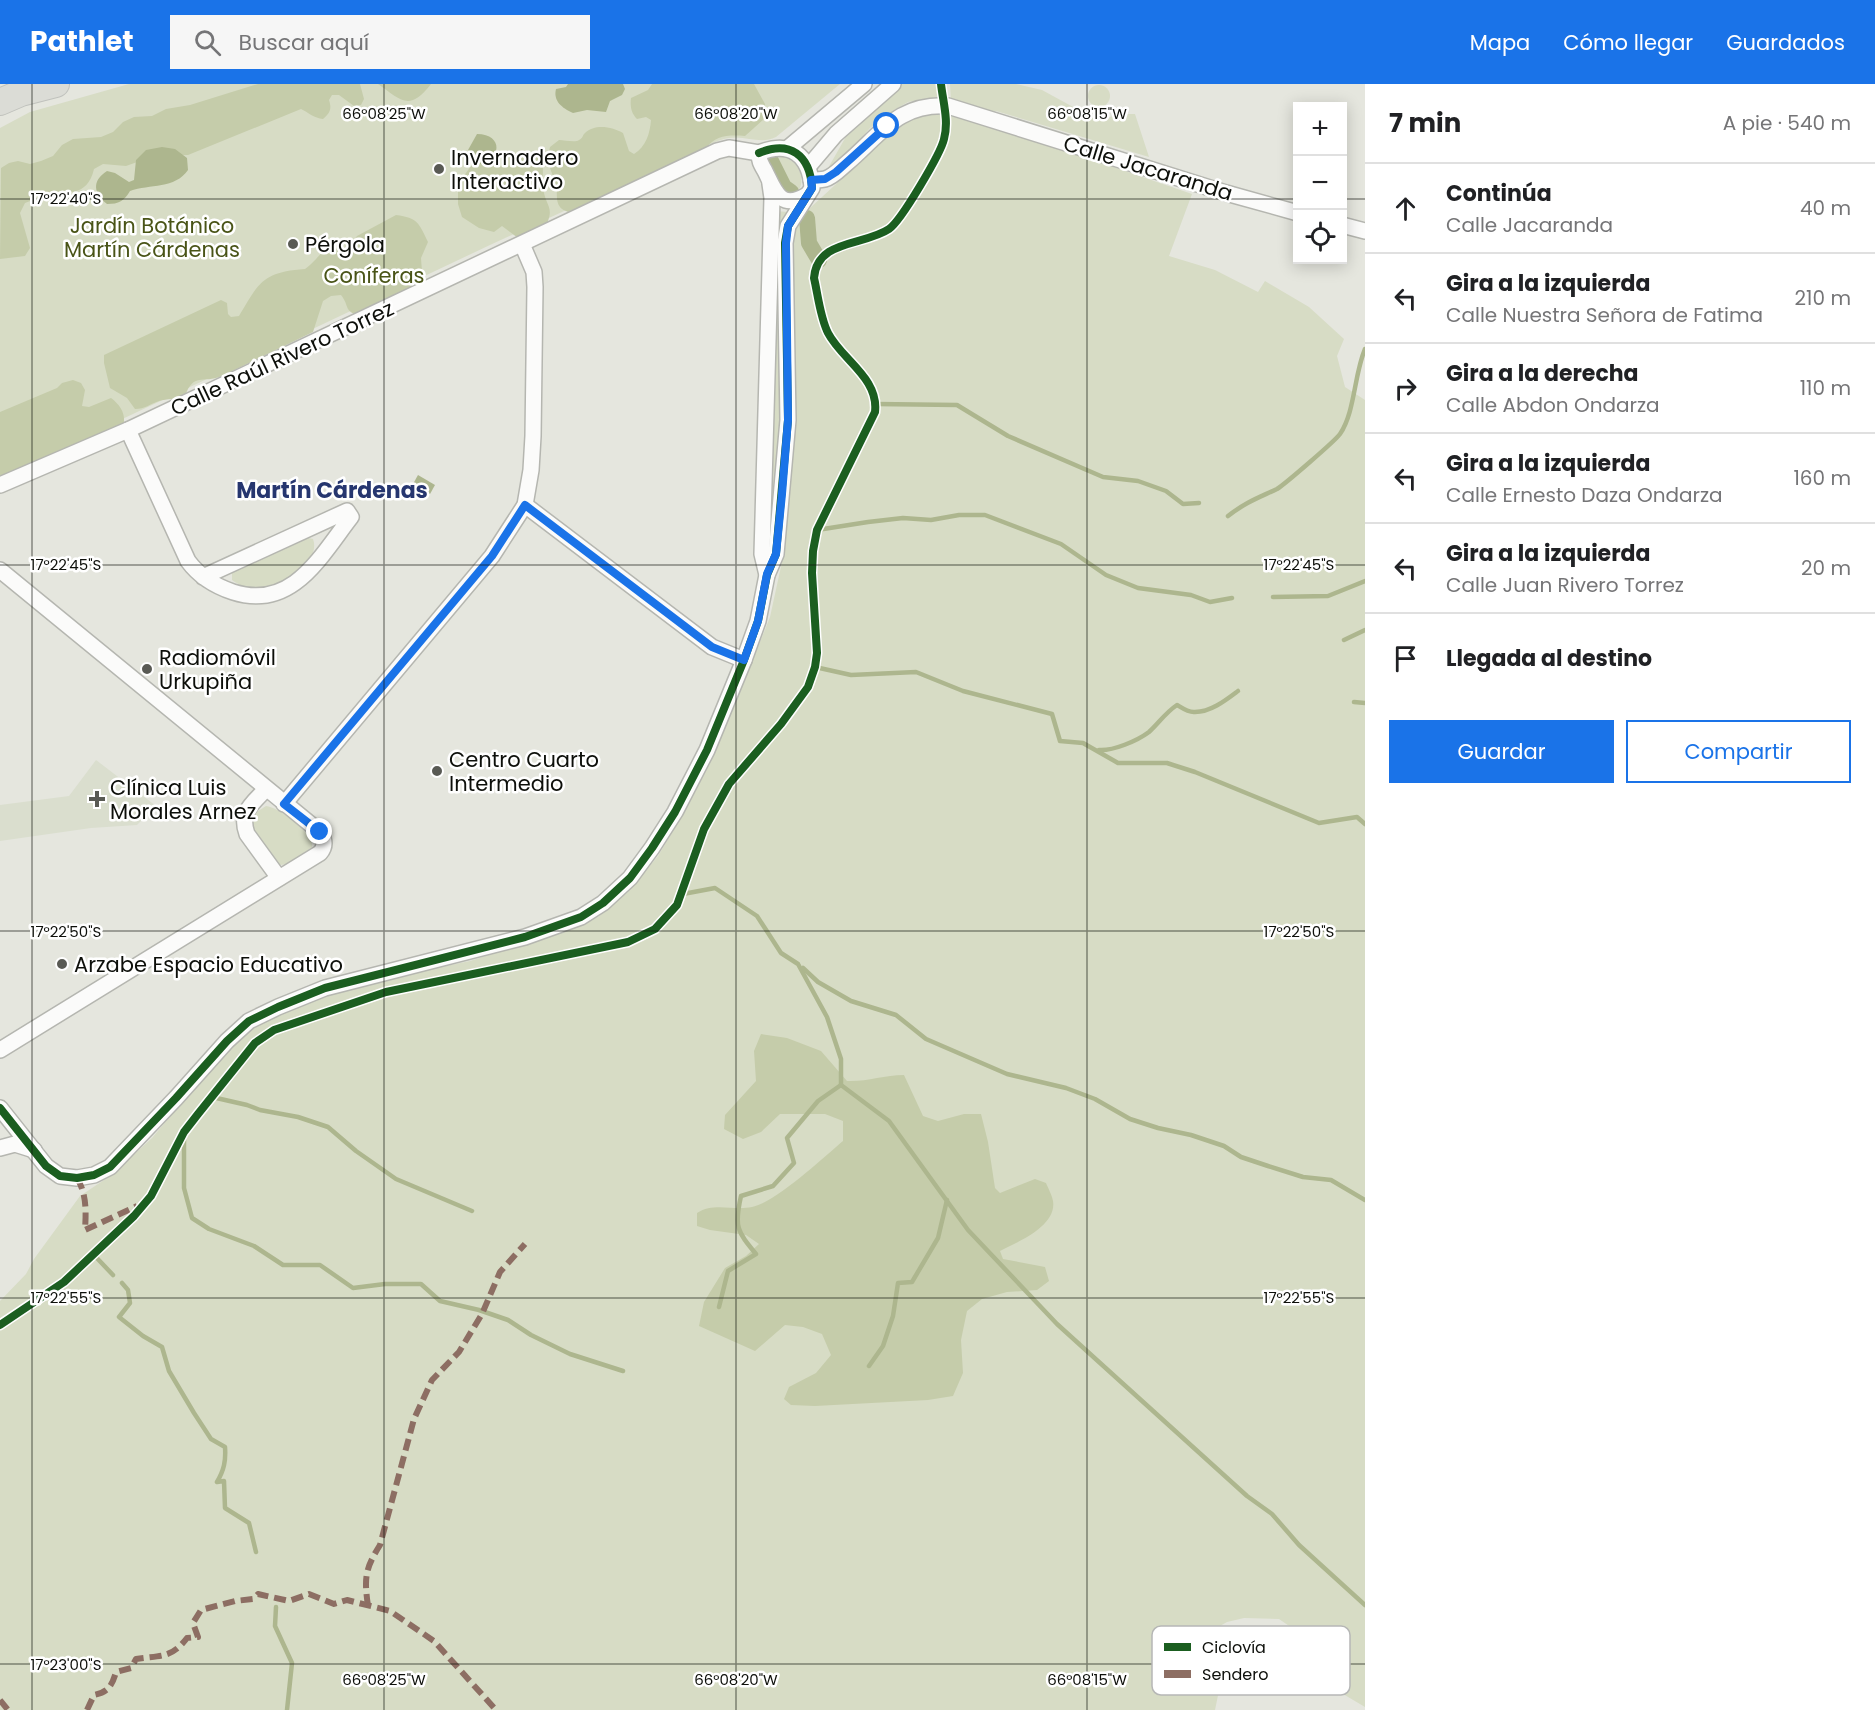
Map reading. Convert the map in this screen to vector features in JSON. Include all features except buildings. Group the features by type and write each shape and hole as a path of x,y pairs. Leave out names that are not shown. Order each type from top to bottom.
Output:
{"highway":[{"path":"0,102 21,93 56,84"}],"street":[{"path":"788,148 864,84"},
{"path":"810,173 836,134 893,84"},
{"name":"Calle Jacaranda","path":"810,173 825,179 903,114 917,109 944,106 1293,212"},
{"name":"Calle Raúl Rivero Torrez","path":"0,485 128,430 717,151 729,148 759,153"},
{"path":"0,1108 46,1166 60,1176 77,1179 94,1175 110,1167 177,1098 227,1041 249,1021 326,988 525,937 581,917 603,903 630,878 675,812 707,750 758,621 767,574 776,554 788,420 786,243 788,226 812,188 810,173 800,156 788,148 769,149 759,153 759,161 774,191 785,200 793,201 807,195"},
{"path":"767,574 762,554 772,198 770,184"},
{"path":"1347,226 1365,231"},
{"path":"284,804 492,556 525,505 531,470 533,436 535,287 534,272 522,244"},
{"path":"128,430 184,554 194,569 203,577 223,589 258,596 287,589 307,572 351,517 347,511 203,577"},
{"path":"525,505 712,647 744,660"},
{"path":"0,570 320,832 324,843 324,849 320,853 0,1050"},
{"path":"266,789 244,816 244,826 247,834 279,878"},
{"path":"0,1148 15,1144 34,1150"}],"shaded area":[{"path":"568,84 623,84 625,89 622,95 610,101 606,112 587,110 573,113 557,101 555,93 556,89 566,87"},
{"path":"477,134 492,138 496,148 491,158 477,165 474,161 476,154 468,150"},
{"path":"162,147 175,149 187,158 188,170 183,176 162,185 130,191 118,203 107,204 99,196 96,188 98,179 107,171 129,182 134,180 136,160 146,150"},
{"path":"418,475 435,485 430,494 413,484"},
{"name":"Clínica Luis Morales Arnez","path":"96,760 156,806 137,825 91,828 0,841 0,805 69,796"}],"green space":[{"name":"Jardín Botánico Martín Cárdenas","path":"129,84 840,84 776,137 764,140 729,138 720,140 490,245 59,449 0,474 0,128 30,112"},
{"path":"258,84 360,84 364,99 361,105 354,106 339,95 332,95 329,100 330,111 323,119 301,109 188,155 154,156 126,166 103,164 94,169 91,179 81,189 52,194 25,203 20,213 30,248 25,256 0,259 1,168 18,161 30,164 41,161 53,156 62,145 73,139 101,137 113,132 123,122 134,117 152,116 166,109 190,105"},
{"path":"378,84 431,84 417,98 410,101 399,98"},
{"path":"652,84 754,84 765,104 765,118 745,136 718,138 705,149 568,212 561,208 558,205 556,184 549,162 550,147 559,140 577,141 589,130 604,127 623,133 629,151 634,154 642,148 647,139 651,120 646,117 637,119 631,109 631,98 648,90"},
{"path":"899,84 937,84 938,97 908,102 894,110 870,128 827,170 852,126"},
{"path":"950,84 1016,84 1042,90 1097,120 1122,114 1135,114 1149,157 996,111 992,114 951,101"},
{"path":"1099,85 1107,88 1110,96 1107,104 1099,107 1091,104 1088,96 1091,88"},
{"path":"937,112 959,114 1192,194 1169,256 1215,270 1258,292 1265,281 1309,307 1344,339 1337,356 1345,387 1365,400 1365,1707 1345,1695 1350,1695 1350,1626 1289,1626 1279,1619 1244,1618 1220,1626 1152,1626 1152,1695 1218,1695 1215,1710 0,1710 0,1301 26,1274 34,1259 80,1196 113,1174 152,1138 200,1081 245,1034 268,1019 293,1008 373,981 470,961 575,927 598,917 628,892 658,856 708,767 734,707 770,617 785,548 795,390 793,234 810,208 910,118"},
{"path":"493,151 542,158 544,194 550,211 545,228 518,238 502,226 494,232 479,228 462,217 458,204 458,184 471,166 482,162"},
{"path":"779,155 793,162 799,169 801,186 796,193 784,194 765,157"},
{"path":"775,211 788,212 782,223 780,460 769,555 772,461"},
{"name":"Coníferas","path":"396,215 417,222 428,242 421,258 422,272 408,291 361,316 349,310 341,295 331,296 323,301 313,332 222,376 195,381 185,396 135,409 127,398 110,388 104,355 221,300 227,303 228,314 231,317 239,316 258,287 271,276 291,270 305,269 326,250 343,250 349,247 357,236"},
{"path":"73,380 81,383 85,390 82,406 89,407 111,398 121,408 124,422 118,428 0,478 0,412"},
{"path":"304,537 313,539 314,548 311,557 305,565 287,579 259,589 245,587 232,580 232,571"},
{"path":"266,806 279,811 295,822 308,835 311,842 312,847 289,864 280,865 256,834 253,820 255,813"},
{"path":"761,1034 787,1038 821,1051 847,1081 904,1075 923,1116 938,1121 964,1114 981,1114 995,1188 1000,1193 1035,1179 1046,1183 1053,1201 1053,1210 1049,1218 1035,1232 1000,1251 1003,1259 1045,1267 1049,1281 1037,1290 1007,1292 982,1299 967,1311 961,1340 963,1373 953,1396 928,1400 815,1406 791,1405 784,1399 789,1387 816,1373 831,1355 822,1334 803,1327 785,1325 755,1351 699,1326 704,1302 725,1268 746,1256 759,1244 746,1235 697,1226 697,1213 717,1207 745,1208 762,1204 799,1178 843,1141 843,1121 825,1114 780,1114 761,1132 743,1139 724,1129 725,1115 756,1081 754,1051"}],"waterway":[{"path":"771,161 784,187 791,192"},
{"path":"807,218 809,243 819,260"},
{"path":"1228,516 1246,504 1277,489 1340,434 1349,415 1365,349"},
{"path":"876,404 957,405 1008,436 1103,477 1138,481 1166,491 1183,504 1199,503"},
{"path":"817,530 903,518 931,520 959,515 985,515 1061,544 1106,575 1138,588 1191,595 1210,602 1232,598"},
{"path":"1273,597 1328,596 1365,581"},
{"path":"1344,640 1365,630"},
{"path":"815,667 851,675 916,672 963,691 1052,714 1060,741 1083,743 1118,763 1167,763 1195,772 1319,823 1357,817 1365,824"},
{"path":"1099,750 1132,742 1149,732 1177,705 1190,712 1207,710 1238,691"},
{"path":"1354,702 1365,703"},
{"path":"683,894 715,888 757,916 781,953 798,964 827,1017 841,1059 841,1085 889,1121 968,1230 1057,1324 1247,1496 1272,1514 1299,1545 1365,1605"},
{"path":"803,968 818,982 851,1001 896,1015 926,1039 1007,1074 1066,1088 1095,1099 1130,1119 1224,1146 1241,1157 1268,1166 1303,1177 1331,1180 1365,1200"},
{"path":"719,1307 728,1271 756,1254 739,1228 738,1215 741,1196 773,1186 794,1163 787,1138 818,1101 841,1085"},
{"path":"212,1097 298,1117 328,1127 356,1151 396,1179 472,1211"},
{"path":"184,1132 184,1188 192,1218 209,1229 254,1246 283,1265 320,1265 353,1288 385,1284 421,1284 440,1301 479,1310 508,1320 531,1335 570,1354 623,1371"},
{"path":"869,1366 883,1346 893,1316 898,1283 912,1282 938,1238 947,1200"},
{"path":"94,1255 113,1275"},
{"path":"122,1283 128,1290 130,1303 119,1317 143,1336 162,1347 169,1371 194,1413 211,1439 225,1447 224,1465 217,1482 224,1481 225,1508 249,1523 256,1552"},
{"path":"276,1607 275,1626 292,1663 287,1710"}],"marked path":[{"path":"77,1178 84,1197 85,1230 137,1206"},
{"path":"368,1606 367,1574 380,1545 414,1419 432,1380 459,1352 482,1314 500,1272 525,1244"},
{"path":"87,1710 94,1695 109,1688 116,1672 131,1668 136,1659 165,1655 176,1650 187,1638 198,1637 193,1623 201,1610 253,1599 258,1594 289,1601 309,1594 334,1604 347,1600 390,1611 434,1641 496,1710"},
{"path":"0,1700 8,1710"}],"cycle path":[{"path":"0,1325 64,1282 134,1216 151,1196 184,1132 255,1043 274,1030 386,992 628,942 655,929 677,905 704,829 729,784 781,724 808,687 817,653 812,573 817,530 875,412 875,400 866,379 834,343 825,327 814,278 817,265 823,256 832,250 889,229 911,201 944,139 946,118 941,84"},
{"path":"0,1108 46,1166 60,1176 77,1178 94,1175 110,1167 227,1041 249,1021 325,988 525,937 581,917 603,903 630,878 675,812 707,750 758,621 767,575 776,554 788,420 785,243 788,226 812,188 807,167 796,153 780,148 759,153"}],"place":[{"name":"Invernadero Interactivo","path":"439,169"},
{"name":"Pérgola","path":"293,244"},
{"name":"Radiomóvil Urkupiña","path":"147,669"},
{"name":"Centro Cuarto Intermedio","path":"437,771"},
{"name":"Clínica Luis Morales Arnez","path":"97,799"},
{"name":"Arzabe Espacio Educativo","path":"62,964"}],"district":[{"name":"Martín Cárdenas","path":"332,490"}],"route":[{"path":"320,832 284,804 492,556 525,505 712,647 744,660 758,621 767,574 776,554 788,420 786,243 788,226 812,188 811,180 825,179 836,172 887,126"}]}
